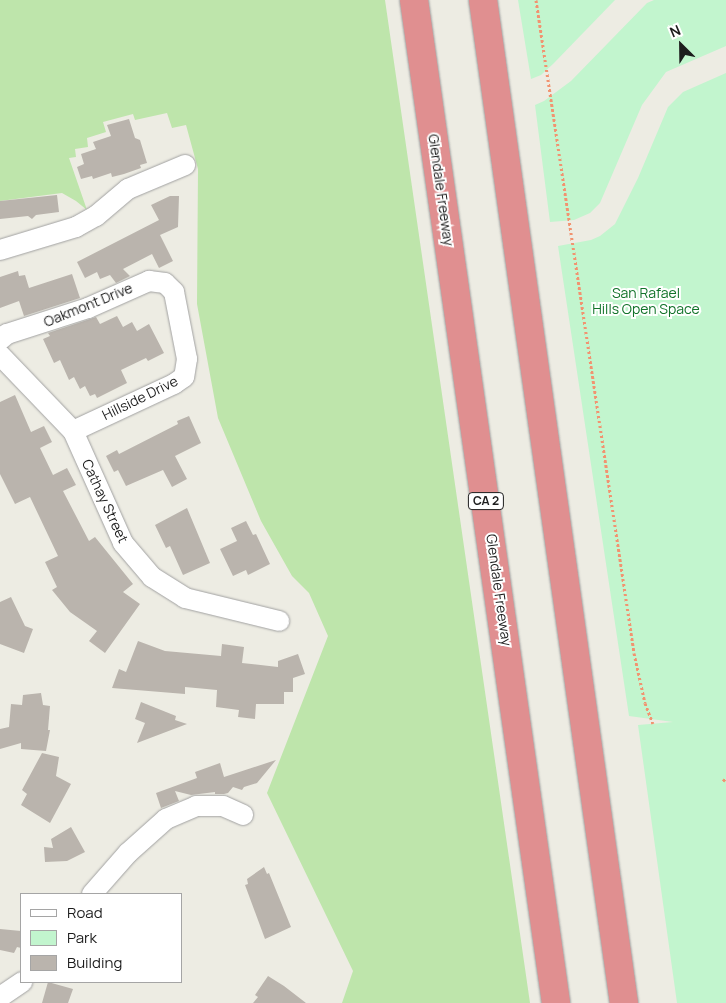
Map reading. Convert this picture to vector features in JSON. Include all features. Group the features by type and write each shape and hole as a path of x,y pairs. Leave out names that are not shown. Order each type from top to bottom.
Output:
{"highway":[{"name":"Glendale Freeway","path":"414,0 556,1003"},
{"path":"483,0 624,1003"}],"street":[{"path":"0,250 76,227 96,216 128,189 185,166"},
{"name":"Oakmont Drive","path":"0,352 7,334 88,308 149,281 165,283 174,292"},
{"name":"Hillside Drive","path":"73,431 174,384 184,377 187,359 174,292"},
{"name":"Cathay Street","path":"0,352 73,431 123,543 152,577 185,598 279,621"},
{"path":"93,893 128,853 166,819 196,806 223,806 243,815"},
{"path":"0,997 21,983"}],"path":[{"path":"536,0 634,653 645,703 653,724"}],"green space":[{"path":"0,0 385,0 530,1003 342,1003 353,971 267,793 328,636 309,593 292,576 261,521 218,418 197,304 198,169 186,125 172,128 167,113 135,120 133,114 103,122 106,132 87,138 88,147 75,149 76,157 69,158 87,210 62,193 0,201"},
{"path":"518,0 615,0 553,64 541,75 531,79"},
{"path":"654,0 726,0 726,46 666,72 642,105 600,203 590,213 574,220 550,222 535,105 544,101 571,81 647,3"},
{"name":"San Rafael Hills Open Space","path":"726,73 726,1003 677,1003 638,725 673,722 629,716 558,246 591,240 600,236 615,224 638,178 668,107 683,92"}],"building":[{"path":"129,119 135,138 140,140 147,163 140,165 141,168 112,177 111,173 93,179 92,176 81,179 77,167 84,164 81,154 96,149 93,142 111,136 107,125"},
{"path":"57,195 59,212 36,215 32,219 28,216 0,219 0,201"},
{"path":"170,196 179,196 178,227 160,235 173,261 159,268 152,254 123,269 130,276 116,283 110,275 100,279 97,272 85,278 77,262 159,220 151,205"},
{"path":"18,271 19,276 25,275 29,288 72,274 80,298 24,316 19,301 0,308 0,277"},
{"path":"117,316 123,327 132,322 137,331 149,324 164,353 148,361 146,358 121,370 127,383 97,398 95,394 90,396 85,386 80,389 74,377 69,380 60,360 54,363 43,339 50,336 48,333 96,317 100,324"},
{"path":"15,395 31,432 44,426 52,442 40,448 53,475 67,468 76,485 63,491 89,541 95,537 133,584 123,592 140,604 105,653 89,641 97,631 70,612 52,590 57,587 45,562 58,556 30,497 15,504 0,474 0,402"},
{"path":"189,416 201,443 175,456 187,479 172,487 163,470 126,486 118,470 114,472 106,456 117,450 119,454 178,424 177,421"},
{"path":"187,508 210,563 183,575 170,546 166,548 155,525"},
{"path":"246,521 253,535 256,534 270,564 248,575 246,570 233,576 220,549 237,541 231,528"},
{"path":"11,597 25,626 33,629 24,653 0,644 0,602"},
{"path":"138,641 165,651 221,656 222,644 244,647 242,663 278,667 278,661 298,654 305,674 293,678 293,692 284,692 284,704 256,704 255,719 238,717 239,710 216,707 217,690 185,687 185,694 112,688 119,669 126,672"},
{"path":"41,693 43,705 50,706 48,730 50,730 46,751 21,749 21,743 0,749 0,729 9,727 11,704 22,705 23,695"},
{"path":"141,702 176,716 175,720 187,724 137,743 145,723 135,719"},
{"path":"42,753 59,757 56,776 71,784 50,823 21,805 27,794 22,790"},
{"path":"276,760 257,783 244,787 242,790 233,787 228,793 224,794 215,794 215,792 191,795 175,791 179,801 161,808 156,793 197,778 195,772 220,763 224,777"},
{"path":"71,827 85,852 67,861 45,862 44,847 53,848 51,839"},
{"path":"264,867 267,874 269,873 291,927 265,939 245,885 248,884 247,879"},
{"path":"0,929 20,931 20,948 17,947 14,953 0,950"},
{"path":"268,976 306,1003 253,1003 258,997 255,995"},
{"path":"48,983 73,989 68,1003 42,1003"}]}
